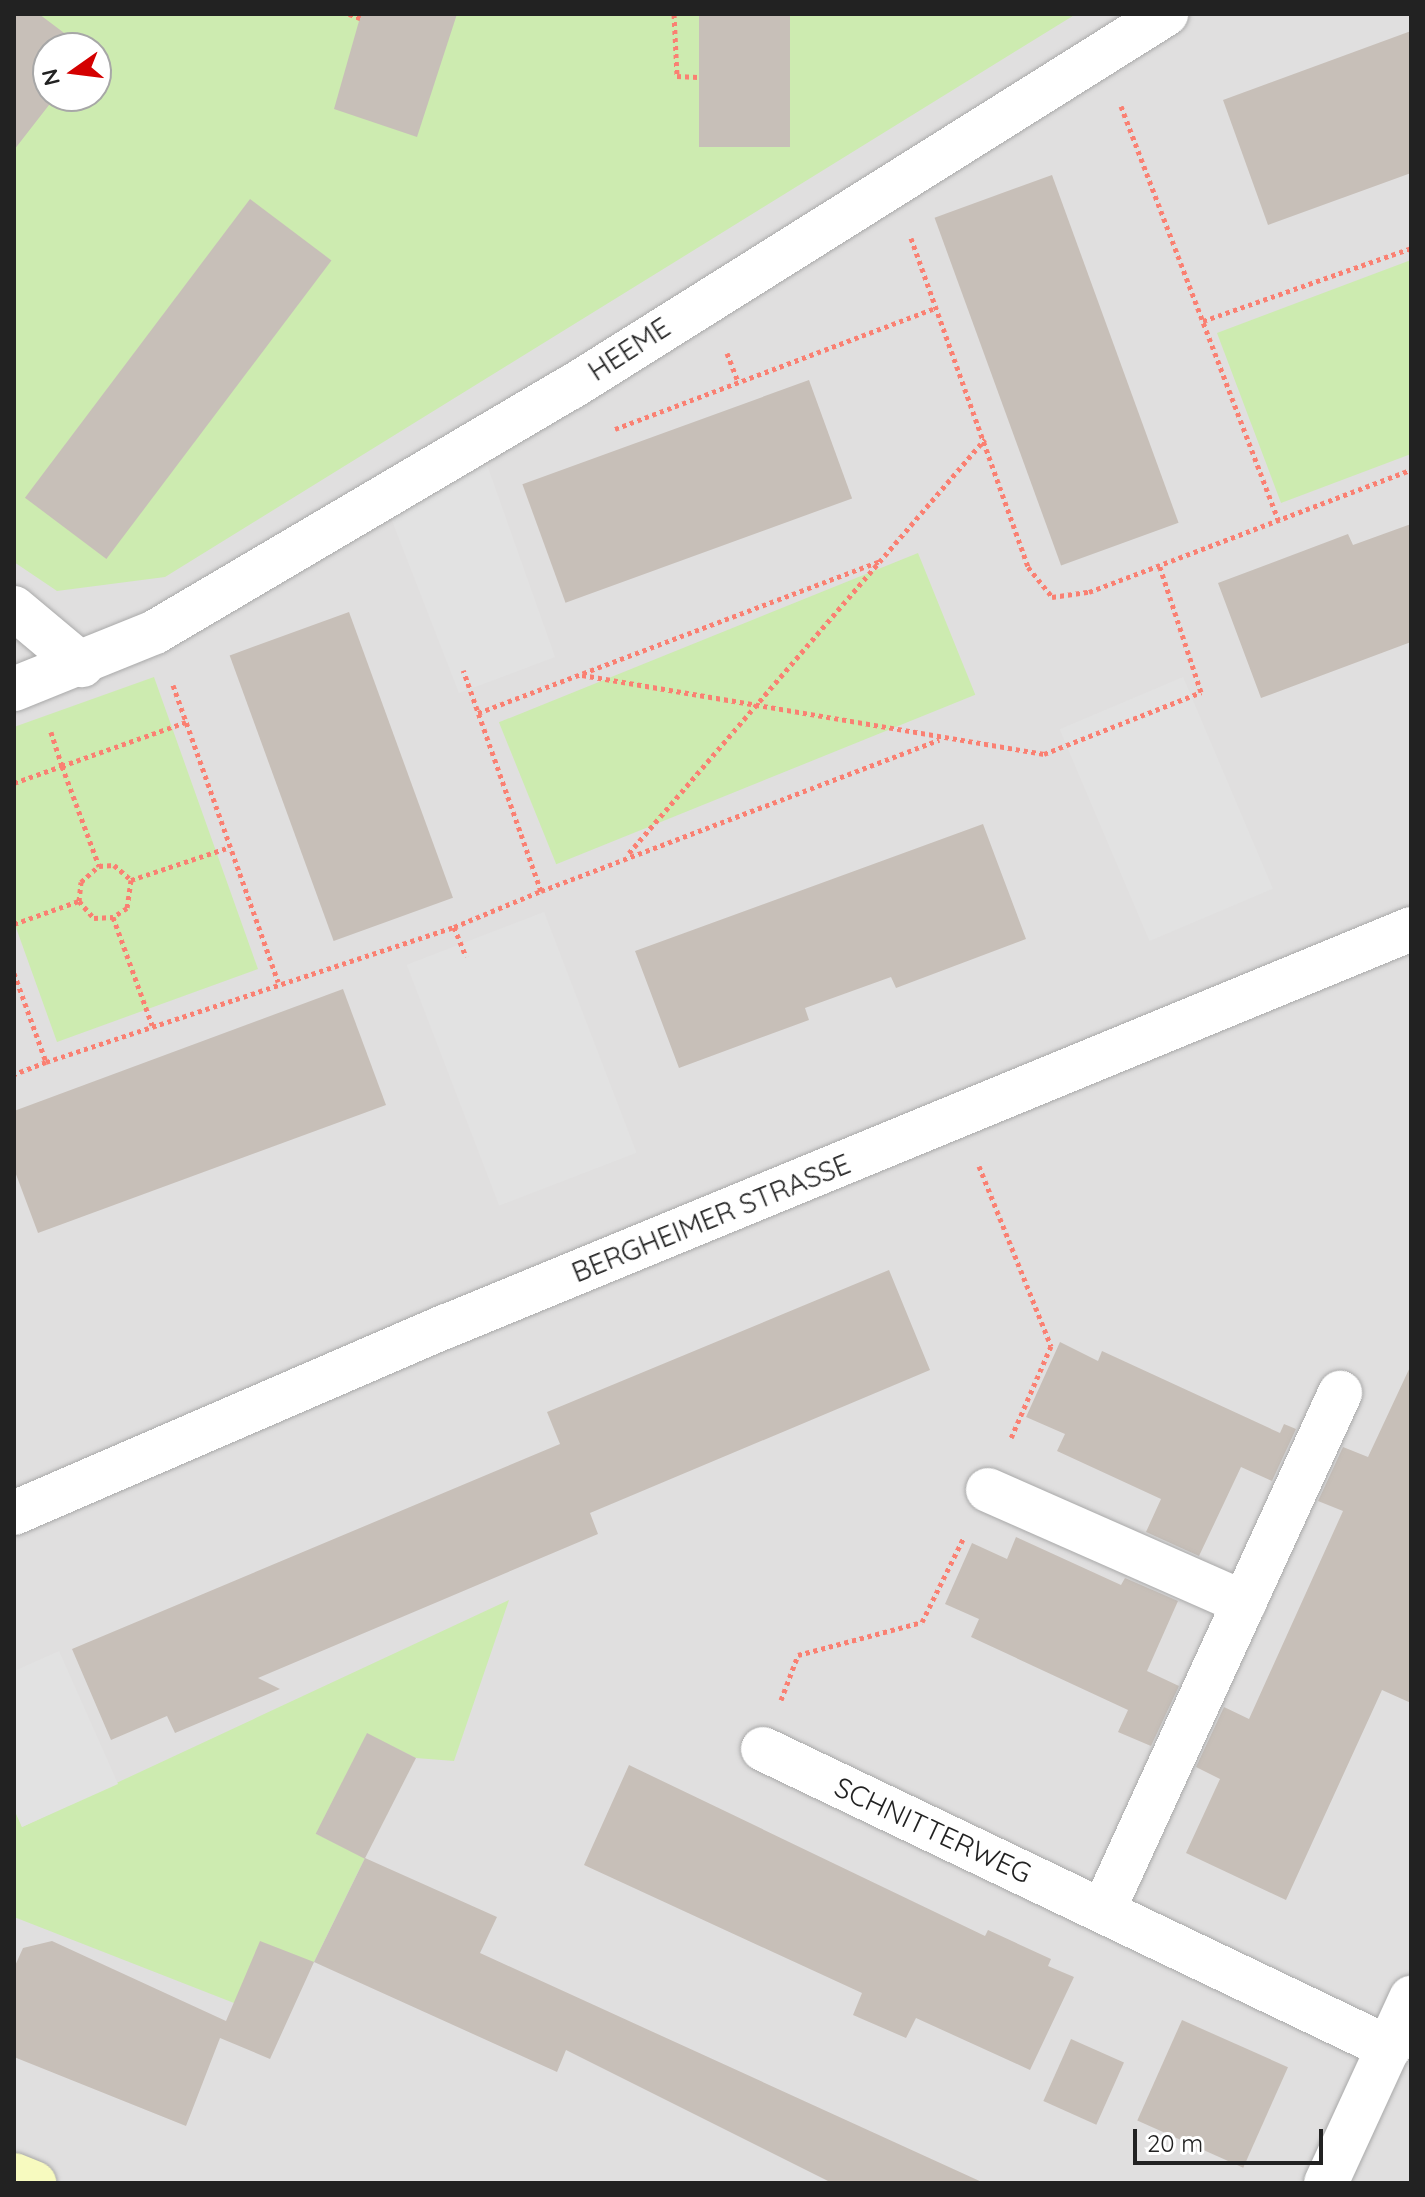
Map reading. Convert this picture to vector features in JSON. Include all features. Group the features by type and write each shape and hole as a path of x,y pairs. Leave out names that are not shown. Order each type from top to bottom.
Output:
{"main road":[{"path":"14,2175 34,2183"}],"street":[{"name":"HEEME","path":"24,686 82,665 155,632 570,388 1166,14"},
{"path":"14,608 82,665"},
{"name":"BERGHEIMER STRASSE","path":"14,1513 447,1326 1411,929"},
{"path":"1103,1911 1340,1393"},
{"path":"988,1490 1244,1603"},
{"name":"SCHNITTERWEG","path":"763,1749 1389,2048"},
{"path":"1326,2183 1411,1998"}],"path":[{"path":"349,14 360,18"},
{"path":"674,14 677,76 698,77"},
{"path":"1101,53 1278,520"},
{"path":"891,184 1039,588 1074,597 1411,470"},
{"path":"1203,321 1411,248"},
{"path":"570,388 590,439 936,308"},
{"path":"629,853 762,706 985,439"},
{"path":"478,713 881,560"},
{"path":"582,675 940,739 1044,754 1201,692 1159,564"},
{"path":"155,632 278,982"},
{"path":"463,670 541,891"},
{"path":"24,686 62,766 99,866"},
{"path":"14,783 186,722"},
{"path":"14,1074 278,982 454,927 629,853 940,739"},
{"path":"131,880 230,847"},
{"path":"114,865 131,880 127,908 113,917 94,918 79,901 81,882 99,866 114,865"},
{"path":"14,924 79,901"},
{"path":"113,917 152,1025"},
{"path":"454,927 466,957"},
{"path":"14,973 46,1062"}],"shaded area":[{"path":"14,14 1411,14 1411,2183 49,2183 14,2169"},
{"path":"486,462 555,657 459,693 391,518"},
{"path":"1183,677 1273,889 1150,941 1060,729"},
{"path":"544,912 636,1153 499,1206 407,965"},
{"path":"59,1651 118,1784 22,1827 14,1809 14,1671"}],"green space":[{"path":"14,14 1076,14 165,577 57,591 14,562"},
{"path":"1411,260 1411,454 1281,503 1217,333"},
{"path":"918,553 975,695 556,864 499,722"},
{"path":"154,677 258,969 57,1042 14,922 14,727"},
{"path":"509,1600 454,1761 416,1758 367,1734 317,1834 365,1858 314,1962 234,2003 14,1917 14,1809 22,1827"}],"building":[{"path":"14,14 39,14 63,32 32,32 32,112 44,112 14,150"},
{"path":"361,14 457,14 417,137 334,109"},
{"path":"699,14 790,14 790,147 699,147"},
{"path":"1411,31 1411,173 1268,225 1223,100"},
{"path":"1052,175 1179,523 1061,565 935,218"},
{"path":"250,199 331,260 106,559 25,498"},
{"path":"809,380 852,498 565,603 522,484"},
{"path":"1411,524 1411,642 1261,698 1218,583 1348,534 1353,545"},
{"path":"349,612 453,898 334,941 230,655"},
{"path":"983,824 1026,939 896,988 891,977 805,1008 809,1020 679,1068 635,951"},
{"path":"343,989 386,1105 38,1233 14,1169 14,1111"},
{"path":"889,1270 930,1370 590,1513 598,1534 258,1678 280,1689 175,1733 167,1716 111,1740 72,1649 560,1444 547,1412"},
{"path":"1060,1342 1098,1361 1102,1351 1280,1433 1284,1424 1296,1429 1272,1481 1241,1467 1199,1556 1146,1532 1161,1499 1057,1451 1065,1434 1026,1417"},
{"path":"1411,1365 1411,1703 1382,1690 1286,1900 1186,1853 1220,1779 1196,1767 1224,1707 1249,1719 1343,1511 1318,1501 1343,1447 1368,1457"},
{"path":"1016,1537 1121,1585 1125,1578 1178,1601 1147,1671 1179,1686 1151,1746 1118,1732 1128,1710 971,1637 979,1619 945,1604 972,1543 1007,1559"},
{"path":"367,1733 416,1758 365,1859 316,1834"},
{"path":"629,1765 985,1936 988,1930 1051,1959 1048,1966 1074,1977 1030,2070 916,2018 906,2038 853,2015 862,1993 584,1865"},
{"path":"365,1858 497,1917 480,1953 984,2183 832,2183 566,2050 557,2072 314,1962"},
{"path":"52,1941 226,2021 260,1941 314,1962 270,2059 220,2038 186,2126 14,2057 14,1968 23,1948"},
{"path":"1182,2020 1288,2067 1243,2168 1137,2120"},
{"path":"1071,2039 1124,2063 1096,2125 1043,2101"}]}
